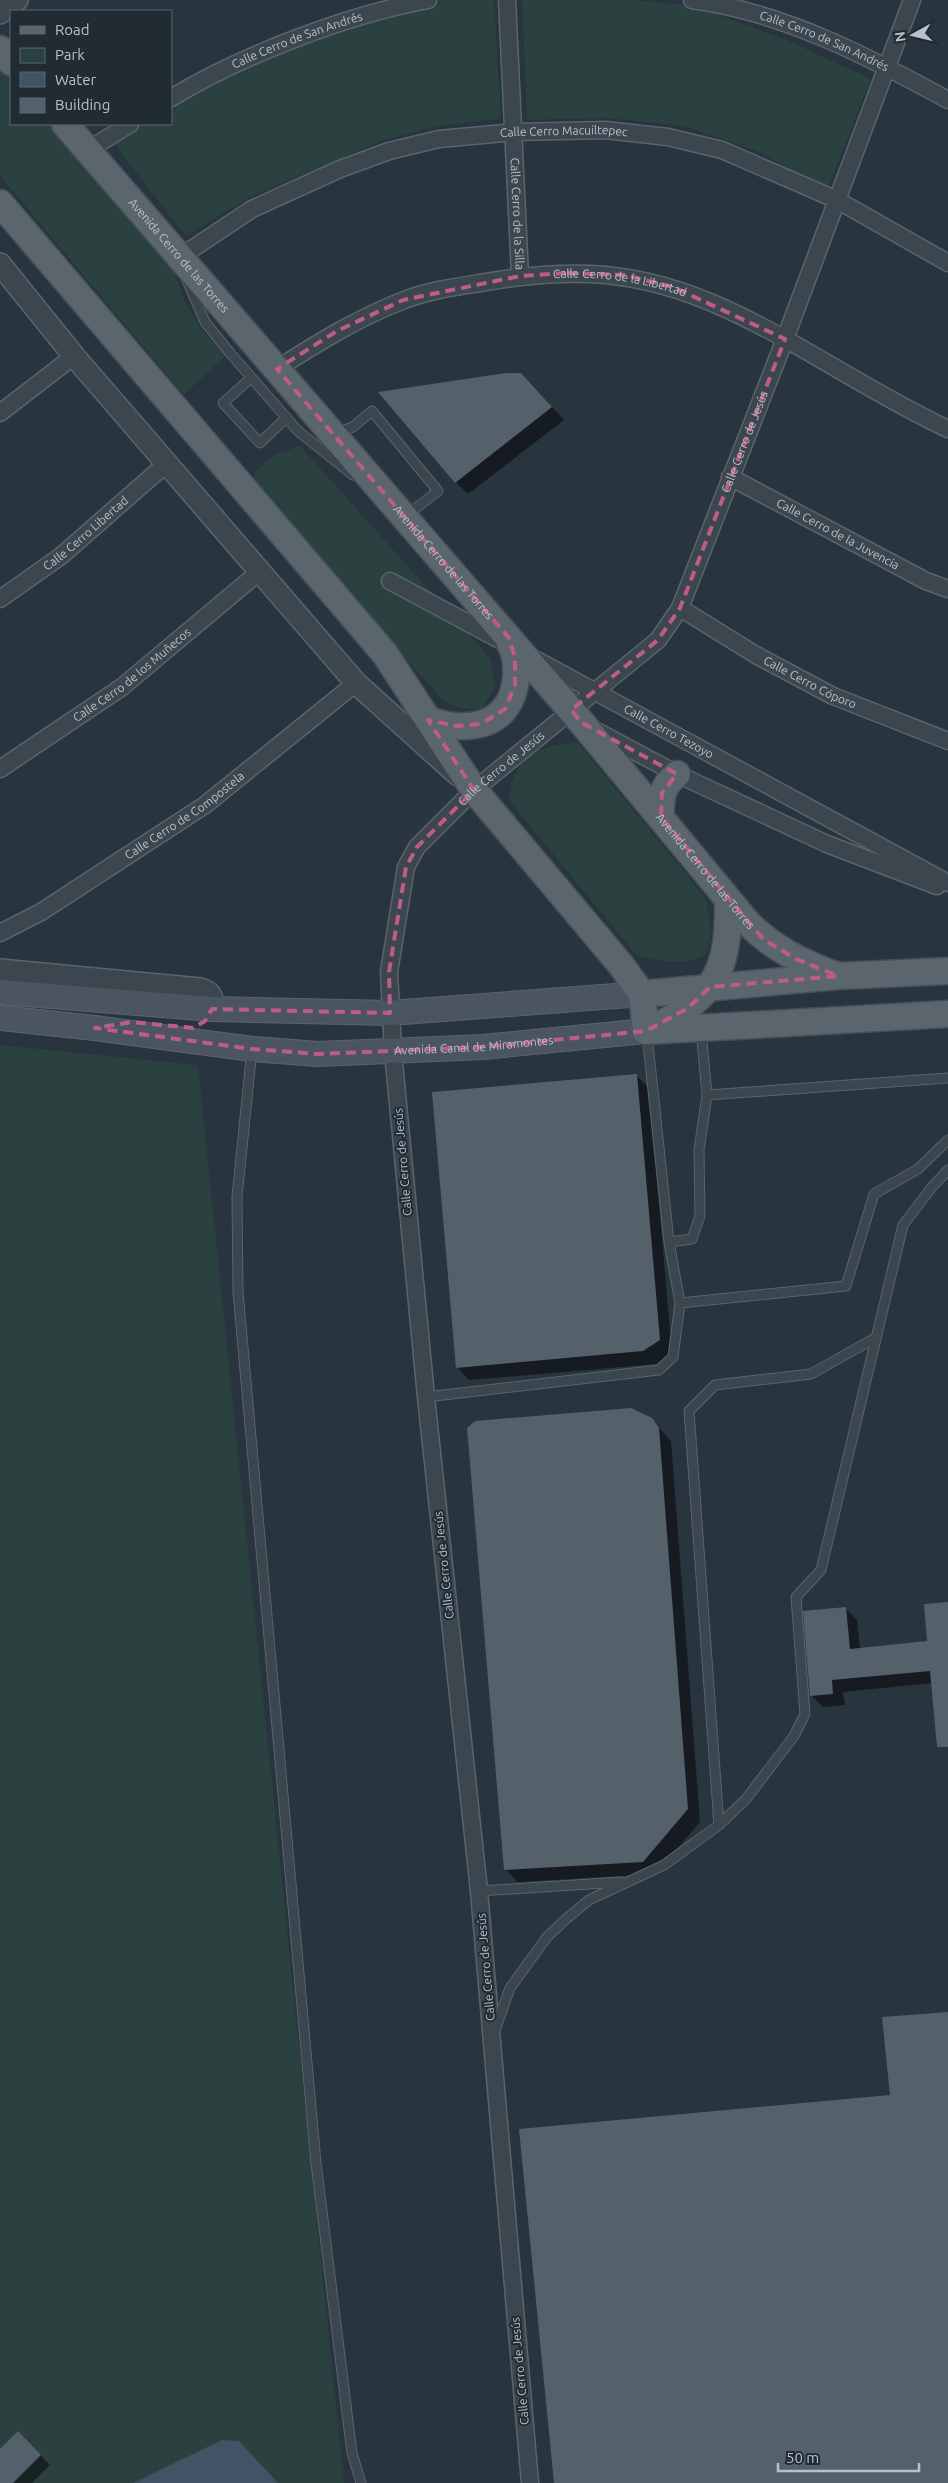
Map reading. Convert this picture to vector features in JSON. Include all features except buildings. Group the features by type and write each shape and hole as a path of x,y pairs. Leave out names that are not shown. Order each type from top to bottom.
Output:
{"main road":[{"path":"0,49 10,61"},
{"name":"Avenida Cerro de las Torres","path":"66,125 577,717 728,901 763,939 796,959 838,976"},
{"path":"0,202 385,654 474,790 642,994 646,1031 688,1008 710,987 720,969 728,946 728,901"},
{"path":"428,720 443,724 468,726 481,724 495,718 504,709 511,698 516,671 515,658 505,634"},
{"path":"661,817 662,792 668,781 677,774"},
{"path":"0,992 212,1009 390,1013 642,994 838,976 948,971"},
{"path":"95,1028 132,1022 193,1028 205,1021 212,1009"},
{"name":"Avenida Canal de Miramontes","path":"0,1018 95,1028 252,1049 318,1054 483,1047 646,1031 948,1014"}],"street":[{"path":"0,13 18,0"},
{"name":"Calle Cerro de San Andrés","path":"172,97 189,87 293,39 428,0"},
{"name":"Calle Cerro de la Silla","path":"507,0 515,132 520,276"},
{"name":"Calle Cerro de San Andrés","path":"692,0 772,18 887,69 948,100"},
{"name":"Calle Cerro de Jesús","path":"530,2483 479,1891 426,1397 393,1052 389,972 406,867 417,847 474,790 577,717 658,640 680,608 785,339 912,0"},
{"path":"88,150 128,125"},
{"name":"Calle Cerro Macuiltepec","path":"180,257 252,209 340,170 389,151 439,139 515,132 605,130 668,137 722,150 837,200 948,263"},
{"path":"0,264 74,356 356,683 474,790"},
{"name":"Calle Cerro de la Libertad","path":"277,369 337,331 403,300 457,287 520,276 567,273 624,275 673,287 726,309 785,339 948,430"},
{"path":"0,413 74,356"},
{"name":"Calle Cerro Libertad","path":"0,599 61,556 166,464"},
{"name":"Calle Cerro de la Juvencia","path":"730,476 926,580 948,589"},
{"name":"Calle Cerro de los Muñecos","path":"0,769 122,687 259,572"},
{"name":"Calle Cerro Tezoyo","path":"390,581 948,883"},
{"name":"Calle Cerro Cóporo","path":"680,608 756,655 833,696 948,741"},
{"name":"Calle Cerro de Compostela","path":"0,933 41,912 205,805 356,683"},
{"path":"577,717 677,774 827,844 948,890"},
{"path":"0,970 200,989 210,993 213,998 212,1009"}],"lane":[{"path":"180,257 188,285 205,322 298,431 402,514 438,491 372,411 353,428 333,434"},
{"path":"251,378 223,403 260,443 286,418"},
{"path":"669,1242 692,1239 700,1216 699,1150 707,1095 701,1028"},
{"path":"426,1397 659,1370 673,1357 680,1303 669,1242 646,1031"},
{"path":"252,1049 237,1197 239,1302 316,2163 352,2453 362,2483"},
{"path":"707,1095 948,1078"},
{"path":"680,1303 846,1286 874,1194 918,1169 948,1140"},
{"path":"492,2040 510,1988 547,1938 589,1900 664,1865 719,1825 746,1799 794,1736 804,1714 796,1597 821,1570 903,1225 932,1187 948,1170"},
{"path":"719,1825 689,1410 715,1385 811,1374 875,1338"},
{"path":"479,1891 628,1882"}],"highlighted area":[{"path":"567,273 624,275 673,287 785,339 680,608 658,640 571,710 582,723 677,774 662,793 661,817 763,939 796,959 838,976 710,987 688,1008 646,1031 483,1047 318,1054 252,1049 95,1028 132,1022 193,1028 205,1021 212,1009 390,1013 389,972 406,867 417,847 474,790 428,720 456,726 481,724 505,709 515,685 515,658 509,638 277,369 337,331 403,300 520,276"}],"green space":[{"path":"416,0 494,0 501,119 437,126 384,140 246,199 186,236 110,139 130,125 172,125 172,95"},
{"path":"522,0 632,0 694,6 784,39 871,79 827,190 759,152 685,126 606,118 527,120"},
{"path":"0,57 10,69 10,125 57,125 170,259 183,298 199,326 225,356 184,395 0,176"},
{"path":"300,446 491,659 495,688 482,709 462,708 444,701 254,488 255,471 276,454"},
{"path":"577,742 706,898 711,931 710,944 705,955 680,961 662,961 637,956 508,799 517,771 529,755 537,750 548,747"},
{"path":"0,1045 198,1065 344,2483 0,2483"}],"water":[{"path":"222,2440 239,2441 278,2483 133,2483"}]}
